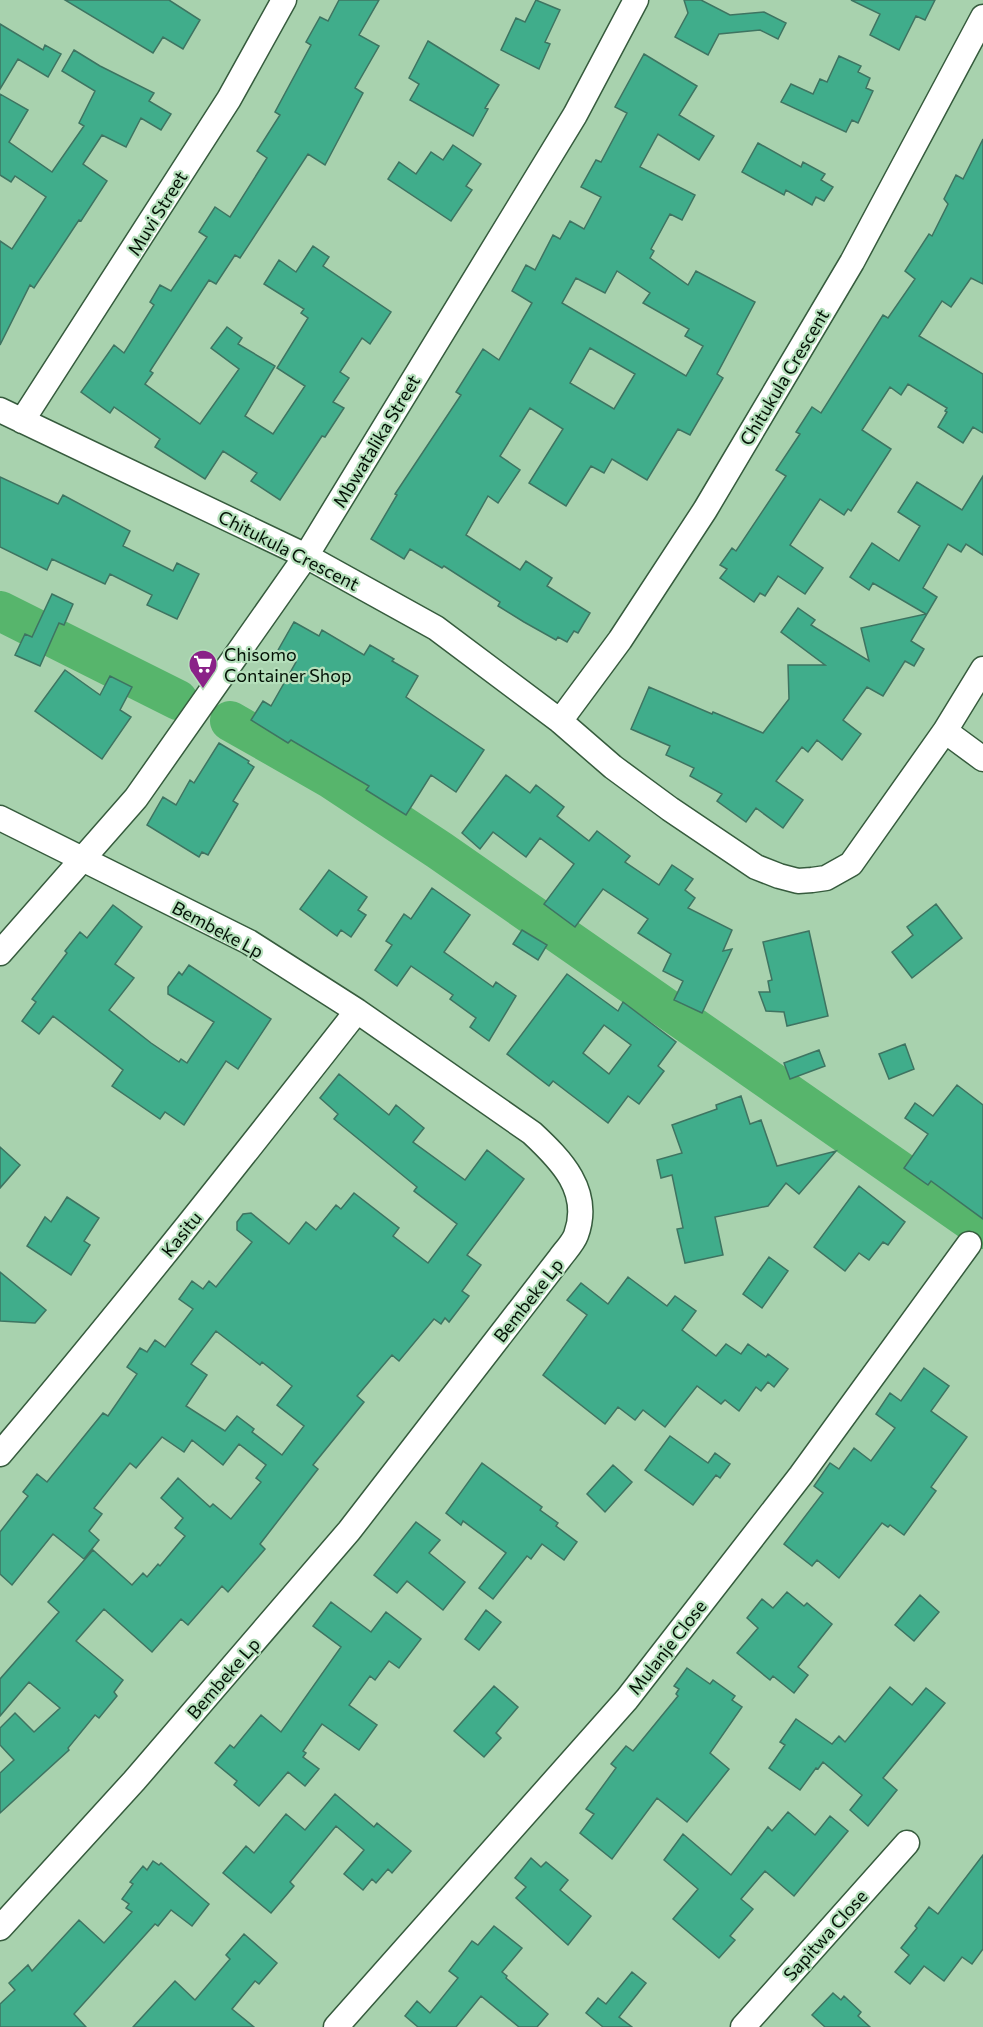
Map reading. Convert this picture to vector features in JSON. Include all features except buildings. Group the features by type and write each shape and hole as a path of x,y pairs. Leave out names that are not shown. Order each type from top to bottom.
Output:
{"street":[{"name":"Muvi Street","path":"22,421 229,99 284,0"},
{"name":"Mbwatalika Street","path":"0,953 136,798 306,556 575,115 636,0"},
{"name":"Chitukula Crescent","path":"560,721 620,640 705,510 852,262 983,17"},
{"name":"Chitukula Crescent","path":"0,410 306,556 436,628 560,721 613,767 670,809 756,867 798,881 826,878 851,864 945,731 983,669"},
{"path":"945,731 983,759"},
{"name":"Bembeke Lp","path":"0,818 249,942 357,1011 532,1133 556,1156 572,1176 578,1193 580,1216 576,1236 349,1532 134,1781 0,1928"},
{"name":"Kasitu","path":"0,1454 225,1180 357,1011"},
{"name":"Mulanje Close","path":"336,2027 627,1699 801,1475 969,1244"},
{"name":"Sapitwa Close","path":"743,2027 907,1843"}],"waterway":[{"path":"0,611 178,700"},
{"path":"230,721 330,778 439,850 983,1229"}],"place":[{"name":"Chisomo Container Shop","path":"203,690"}]}
